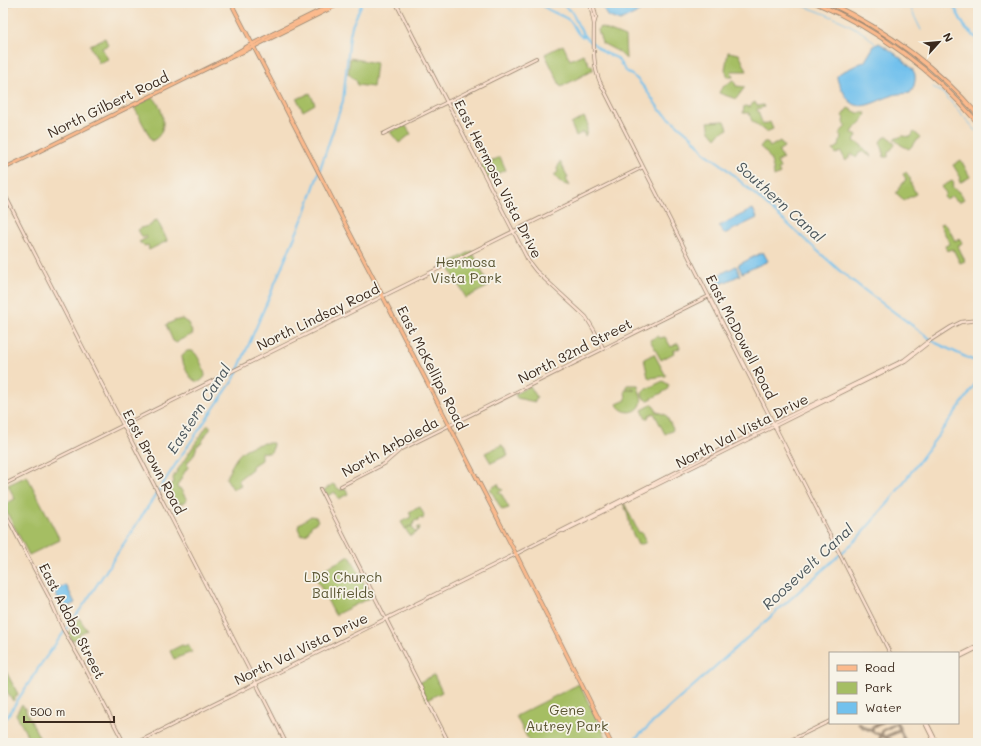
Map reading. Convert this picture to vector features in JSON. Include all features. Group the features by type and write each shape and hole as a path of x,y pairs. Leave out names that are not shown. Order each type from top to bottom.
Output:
{"highway":[{"path":"816,3 855,21 897,48 940,83 978,123"},
{"path":"829,3 870,24 910,51 942,78 978,115"}],"main road":[{"path":"3,7 12,3"},
{"name":"East McKellips Road","path":"231,3 516,554 611,743"},
{"name":"North Gilbert Road","path":"3,169 222,61 228,60 335,3"},
{"name":"North Gilbert Road","path":"254,45 341,3"},
{"name":"East Hermosa Vista Drive","path":"396,3 533,267 586,318 592,326 603,348"},
{"name":"East McDowell Road","path":"590,3 594,24 594,64 598,79 889,652"},
{"name":"East McDowell Road","path":"593,3 596,17 594,24"},
{"path":"383,134 536,58"},
{"name":"North Lindsay Road","path":"3,485 643,167"},
{"name":"East Brown Road","path":"3,191 286,743"},
{"name":"North 32nd Street","path":"449,425 709,296"},
{"name":"North Val Vista Drive","path":"136,743 561,531 564,531 710,456 904,360 934,338 961,322 978,320"},
{"name":"North Arboleda","path":"341,486 384,464 397,452 449,425"},
{"path":"320,490 449,743"},
{"name":"East Adobe Street","path":"3,509 49,597 65,632 124,743"},
{"path":"959,656 978,647"},
{"path":"785,743 829,721"},
{"path":"927,724 936,743"}],"green space":[{"path":"600,27 625,37 626,59 619,52 602,43 598,30"},
{"path":"105,38 108,45 102,48 108,59 99,63 90,45"},
{"path":"563,45 570,60 583,54 590,66 592,65 593,70 561,87 545,54"},
{"path":"728,52 739,54 747,71 731,71 733,77 728,77 725,70"},
{"path":"350,58 376,63 373,87 357,85 357,82 348,74"},
{"path":"734,80 736,86 745,87 736,99 719,93 722,88"},
{"path":"310,93 315,104 303,111 297,99"},
{"path":"153,97 160,107 163,126 161,132 152,141 134,107"},
{"path":"755,102 757,106 763,105 764,107 757,109 763,125 770,122 773,129 766,132 752,121 749,113 743,113 744,106 750,107"},
{"path":"848,108 858,113 866,113 852,133 857,136 854,141 861,145 872,157 861,151 856,158 852,154 846,161 841,152 836,154 833,150 839,146 841,137 839,134 846,126 843,122 844,118 842,116"},
{"path":"584,117 588,125 586,135 585,136 583,132 576,136 571,124"},
{"path":"725,121 728,129 720,133 716,138 710,131 708,122"},
{"path":"405,125 411,134 399,143 390,132"},
{"path":"914,132 920,137 909,149 894,139 903,136 911,137"},
{"path":"888,136 895,144 891,150 888,151 888,157 884,157 880,142"},
{"path":"780,141 784,147 778,151 783,159 777,162 780,168 778,170 780,174 774,177 771,160 767,153 760,147 764,142 767,142 770,147"},
{"path":"500,157 506,170 486,178 480,167"},
{"path":"961,160 970,177 961,182 959,181 961,178 953,165"},
{"path":"560,162 568,178 566,179 570,186 561,183 554,175 558,172 557,169"},
{"path":"906,172 916,194 904,200 896,193 906,179 903,174"},
{"path":"952,181 954,183 952,187 959,192 964,199 959,202 951,196 947,200 944,197 946,193 941,187"},
{"path":"157,220 167,241 149,250 148,245 145,246 139,242 147,238 146,236 143,238 138,230 151,225"},
{"path":"943,223 949,229 955,241 960,239 962,243 958,246 965,261 960,263 953,249 947,251 945,246 950,244 940,224"},
{"name":"Hermosa Vista Park","path":"472,251 489,286 466,298 447,264"},
{"path":"182,319 188,323 193,334 177,343 173,341 166,325"},
{"path":"658,336 659,338 665,337 671,347 678,343 680,348 673,351 674,353 661,360 650,340"},
{"path":"187,351 194,352 201,363 205,376 201,381 197,382 193,380 186,370 182,355"},
{"path":"654,354 666,376 648,377 644,359"},
{"path":"663,381 669,385 667,390 649,400 644,399 642,394 644,390"},
{"path":"627,385 638,385 641,396 641,404 639,408 629,412 622,410 617,404 626,400 625,390 635,390 627,389"},
{"path":"530,386 537,397 535,402 517,398 515,394"},
{"path":"653,404 657,412 666,415 673,429 672,431 665,434 654,413 646,418 642,410"},
{"path":"207,426 210,426 210,430 201,443 197,446 194,455 187,463 188,467 177,486 178,489 180,488 187,500 184,503 179,503 179,506 176,507 174,506 172,499 166,490 163,491 166,487 174,483 173,478 175,474"},
{"path":"264,443 273,443 272,451 269,453 261,452 261,460 252,466 252,469 239,479 241,485 233,489 226,478 239,454 249,448"},
{"path":"502,445 508,455 491,463 485,453"},
{"path":"27,476 60,540 29,555 3,505 15,499 8,485"},
{"path":"333,484 340,490 346,489 348,494 338,499 335,492 327,496 324,490"},
{"path":"498,484 500,489 501,488 503,490 498,492 502,495 509,508 502,510 490,489"},
{"path":"623,503 639,533 641,532 646,541 645,543 638,545 631,530 627,512"},
{"path":"420,507 424,515 423,519 419,518 418,521 415,520 413,525 406,528 412,526 415,532 418,531 410,536 401,522 411,517 409,512"},
{"path":"311,516 316,517 318,521 311,526 307,534 301,535 298,528 299,524"},
{"name":"LDS Church Ballfields","path":"350,556 371,597 335,615 314,574"},
{"path":"79,618 87,630 79,634 79,637 71,641 70,635 68,634"},
{"path":"187,644 192,652 174,659 170,651"},
{"path":"3,666 18,694 13,701 3,685"},
{"path":"434,675 442,692 427,700 418,683"},
{"name":"Gene Autrey Park","path":"579,684 609,743 530,743 516,716"},
{"path":"22,704 24,708 26,708 26,711 42,743 31,743 16,714"}],"water":[{"path":"601,3 656,3 620,21 607,16"},
{"path":"879,43 888,48 908,64 914,72 915,83 913,89 910,93 893,95 871,104 858,106 853,104 848,99 840,86 837,76 840,73 865,61 874,46"},
{"path":"753,209 757,218 724,234 719,226"},
{"path":"763,252 768,261 742,273 738,265"},
{"path":"736,266 740,275 715,287 711,279"},
{"path":"66,585 75,603 63,609 54,591"}],"waterway":[{"name":"Eastern Canal","path":"3,723 41,664 85,603 183,453 234,379 305,213 318,175 343,101 350,35 352,26 362,3"},
{"name":"Eastern Canal","path":"540,3 547,9 570,21 578,33 585,37"},
{"name":"Southern Canal","path":"560,3 572,12 585,37 605,53 617,58 625,70 637,79 660,110 692,137 705,153 721,164 840,271 936,343 978,362"},
{"path":"796,3 851,25 870,38 876,45"},
{"path":"908,3 921,30"},
{"path":"952,3 966,29 978,39"},
{"path":"933,87 944,94 978,133"},
{"name":"Roosevelt Canal","path":"630,743 856,540 889,502 975,384"}],"taxiway":[{"path":"860,724 863,727 897,743"},
{"path":"873,732 873,727 880,724"},
{"path":"882,736 882,731 895,724"},
{"path":"897,724 906,743"},
{"path":"885,737 899,731 901,732"},
{"path":"878,743 881,736"}]}
